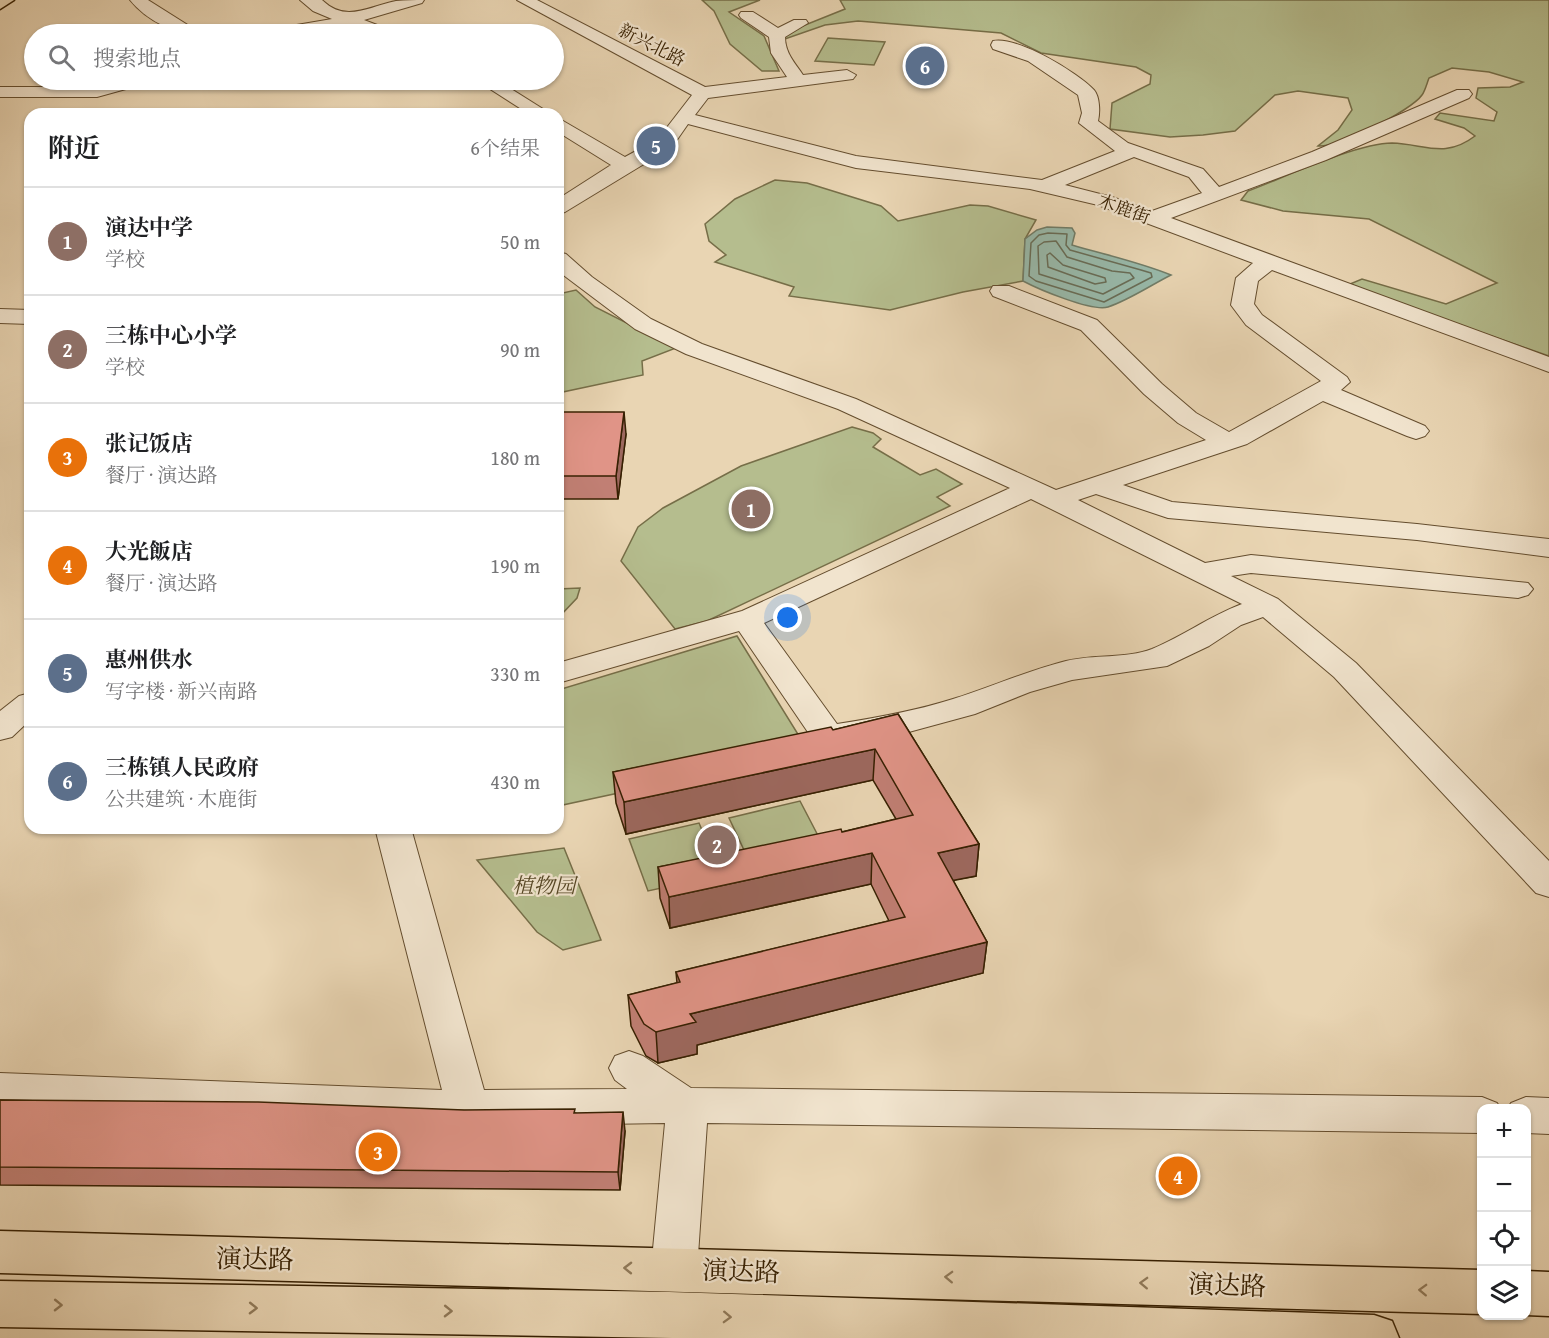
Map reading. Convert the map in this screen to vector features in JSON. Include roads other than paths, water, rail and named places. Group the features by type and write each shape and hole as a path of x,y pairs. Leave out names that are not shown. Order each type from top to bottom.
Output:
{"main road":[{"path":"0,4 6,0"},
{"name":"演达路","path":"0,1252 670,1308 1284,1287 1477,1292"},
{"path":"1284,1287 1292,1335"},
{"path":"1531,1293 1549,1294"},
{"name":"演达路","path":"0,1304 670,1308 1374,1338"}],"street":[{"path":"138,0 159,16 175,24"},
{"path":"308,0 361,24"},
{"path":"331,24 416,0"},
{"name":"新兴北路","path":"525,0 702,93"},
{"path":"747,15 777,34"},
{"path":"777,34 800,23"},
{"path":"777,34 777,51 797,79"},
{"path":"999,45 1017,47 1031,54 1087,93 1090,112 1088,123 1121,147 1196,173 1215,195"},
{"path":"564,204 665,142 702,93 797,79 847,75"},
{"path":"0,92 97,92 104,90"},
{"path":"502,90 532,108"},
{"path":"1150,219 1319,156 1463,94"},
{"name":"木鹿街","path":"682,117 856,162 1045,186 1105,201 1268,264 1549,365"},
{"path":"564,128 625,165"},
{"path":"1045,186 1133,151"},
{"path":"564,671 746,619 1044,493 1096,485 1227,442 1338,382 1254,320 1242,305 1247,278 1268,264"},
{"path":"564,265 643,324 694,349 847,404 1044,493 1267,605 1345,670 1549,884"},
{"path":"1001,291 1060,316 1089,325 1153,390 1187,418 1227,442"},
{"path":"0,316 24,317"},
{"path":"1322,391 1416,431"},
{"path":"1096,485 1168,510 1417,532 1549,548"},
{"path":"1202,572 1251,564 1518,589"},
{"path":"746,619 828,736 883,728 964,707 1020,685 1070,670 1156,659 1198,639 1230,619 1267,605"},
{"path":"0,729 24,707"},
{"path":"395,834 468,1108"},
{"path":"629,1068 687,1107"},
{"path":"0,1090 468,1108 687,1107 1477,1115"},
{"path":"670,1308 687,1107"},
{"path":"1531,1115 1549,1116"}],"water":[{"path":"1047,227 1072,228 1075,233 1072,245 1135,262 1171,275 1108,307 1090,306 1052,294 1023,281 1025,239 1037,230"}],"place":[{"name":"三栋镇人民政府","path":"925,66"},
{"name":"惠州供水","path":"656,146"},
{"name":"演达中学","path":"751,509"},
{"name":"三栋中心小学","path":"717,845"},
{"name":"张记饭店","path":"378,1152"},
{"name":"大光飯店","path":"1178,1176"}],"park label":[{"name":"植物园","path":"544,886"}]}
